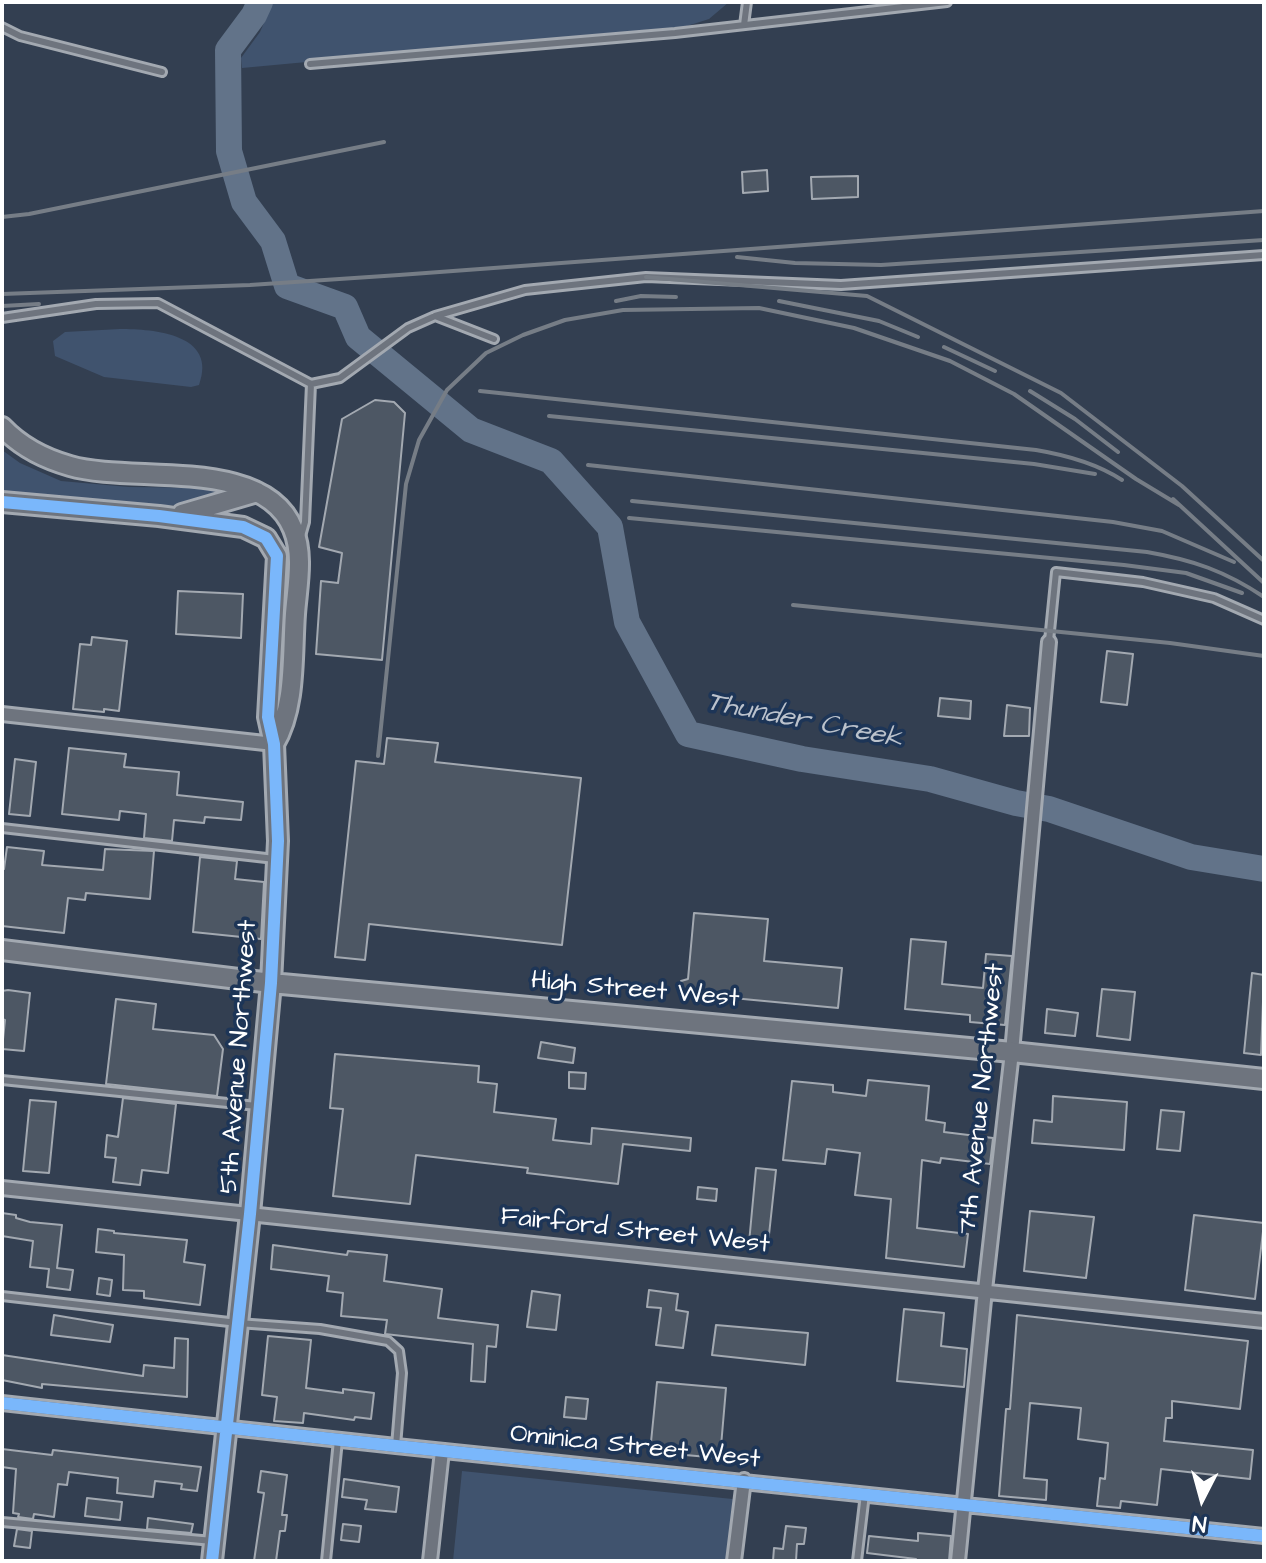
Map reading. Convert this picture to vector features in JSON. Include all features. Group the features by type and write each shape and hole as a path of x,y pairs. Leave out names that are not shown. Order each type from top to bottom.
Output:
{"street":[{"path":"2,427 27,448 70,466 224,481 259,492"},
{"name":"5th Avenue Northwest","path":"259,492 269,497 294,530 299,565 287,720 274,744"},
{"path":"2,502 159,516 193,512 259,492"},
{"name":"5th Avenue Northwest","path":"159,516 260,533 270,542 277,556 268,717 274,744 278,841 271,983 250,1214 212,1561"},
{"name":"7th Avenue Northwest","path":"958,1561 1012,1052 1049,642"},
{"path":"2,714 274,744"},
{"name":"High Street West","path":"2,950 271,983 1012,1052 1264,1079"},
{"name":"Fairford Street West","path":"2,1188 1264,1321"},
{"name":"Ominica Street West","path":"2,1403 1264,1536"},
{"path":"430,1561 442,1451"},
{"path":"734,1561 744,1480"}],"lane":[{"path":"744,25 747,2"},
{"path":"310,64 744,25 947,2"},
{"path":"2,27 20,36 162,72"},
{"path":"2,318 96,304 158,303 311,384 340,378 408,328 435,316 525,290 646,277 841,285 1264,255"},
{"path":"435,316 494,339"},
{"path":"297,546 305,522 311,384"},
{"path":"1049,642 1056,572 1157,585 1214,598 1264,620"},
{"path":"2,828 275,859"},
{"path":"2,1080 261,1106"},
{"path":"2,1296 238,1323 320,1329 388,1341 399,1351 402,1373 396,1446"},
{"path":"326,1561 338,1440"},
{"path":"857,1561 865,1494"},
{"path":"2,1522 214,1541"}],"shaded area":[{"path":"273,2 729,2 709,19 684,27 242,68 241,58 260,32"},
{"path":"120,329 165,333 191,345 199,355 202,368 199,385 191,387 104,377 55,356 53,341 65,332"},
{"path":"2,450 20,463 61,481 129,487 224,488 203,499 148,507 85,503 2,491"},
{"path":"462,1471 742,1500 736,1561 453,1561"}],"building":[{"path":"767,170 768,191 743,193 742,172"},
{"path":"858,176 858,197 812,199 811,177"},
{"path":"375,400 394,402 405,413 382,660 316,654 321,581 338,583 342,553 319,547 342,419"},
{"path":"178,591 243,594 241,638 176,634"},
{"path":"92,637 127,641 119,711 73,709 80,644 91,645"},
{"path":"1107,651 1133,654 1127,705 1101,702"},
{"path":"940,698 971,701 970,719 938,716"},
{"path":"1007,705 1030,708 1029,736 1004,736"},
{"path":"387,738 438,743 435,762 581,778 562,945 369,924 365,960 335,957 356,761 384,764"},
{"path":"69,748 126,754 124,767 179,772 177,795 243,802 241,820 205,817 204,823 174,820 172,841 144,838 146,814 120,811 119,820 62,814"},
{"path":"15,759 36,762 30,816 9,814"},
{"path":"7,847 44,851 42,865 103,870 105,849 154,851 150,899 86,893 85,900 68,898 64,933 2,926 2,869"},
{"path":"200,857 237,861 235,879 264,882 261,939 193,932"},
{"path":"694,913 768,919 764,961 842,968 838,1008 680,993 681,981 688,979"},
{"path":"911,939 946,942 942,984 983,988 986,954 1012,956 1005,1025 970,1022 970,1015 905,1009"},
{"path":"1252,973 1264,975 1261,1055 1244,1053"},
{"path":"1102,989 1135,992 1130,1040 1097,1036"},
{"path":"2,991 30,993 24,1051 2,1049 5,1020 2,1019"},
{"path":"116,999 156,1004 153,1029 214,1035 223,1049 217,1096 106,1084"},
{"path":"1047,1009 1078,1013 1075,1036 1045,1033"},
{"path":"541,1042 575,1048 573,1063 538,1058"},
{"path":"335,1054 479,1066 478,1082 497,1084 494,1112 556,1119 553,1140 591,1144 592,1128 691,1138 690,1151 623,1144 618,1184 527,1173 528,1168 416,1155 410,1204 333,1196 343,1109 330,1108"},
{"path":"569,1072 586,1073 585,1089 569,1088"},
{"path":"868,1080 929,1086 926,1120 945,1123 944,1132 993,1138 990,1164 941,1158 940,1163 922,1160 917,1228 968,1234 964,1267 886,1258 891,1199 855,1195 860,1153 827,1149 825,1164 783,1160 792,1081 833,1085 833,1092 866,1096"},
{"path":"1053,1096 1127,1102 1124,1150 1032,1143 1034,1120 1052,1122"},
{"path":"123,1098 176,1104 168,1173 142,1170 140,1185 113,1182 116,1158 105,1157 107,1135 118,1137"},
{"path":"30,1100 56,1102 49,1173 23,1171"},
{"path":"1161,1110 1184,1112 1180,1151 1157,1149"},
{"path":"756,1168 776,1170 768,1244 749,1243"},
{"path":"698,1187 717,1189 716,1201 697,1199"},
{"path":"1030,1211 1094,1217 1086,1278 1024,1271"},
{"path":"2,1213 30,1222 62,1225 57,1268 73,1270 70,1290 47,1287 49,1269 30,1267 33,1241 2,1236"},
{"path":"1194,1215 1264,1223 1255,1299 1185,1290"},
{"path":"98,1229 187,1240 184,1262 205,1265 200,1305 144,1298 144,1291 123,1290 124,1255 96,1252"},
{"path":"273,1245 347,1255 348,1251 387,1255 384,1281 442,1289 438,1318 498,1325 496,1347 487,1346 485,1382 471,1381 473,1344 385,1334 387,1320 341,1316 343,1293 327,1291 329,1276 271,1269"},
{"path":"99,1278 112,1280 110,1296 97,1294"},
{"path":"649,1290 678,1294 676,1310 688,1312 683,1348 656,1345 661,1308 647,1307"},
{"path":"532,1291 560,1295 556,1330 527,1327"},
{"path":"904,1309 944,1313 941,1346 967,1349 964,1387 897,1381"},
{"path":"54,1315 113,1325 110,1342 51,1335"},
{"path":"1017,1315 1248,1341 1240,1409 1172,1401 1172,1418 1166,1418 1164,1441 1253,1450 1250,1479 1161,1469 1157,1505 1121,1501 1120,1508 1097,1506 1100,1478 1105,1479 1108,1443 1078,1439 1081,1408 1030,1403 1024,1478 1047,1480 1046,1500 999,1496"},
{"path":"716,1325 808,1333 805,1365 712,1355"},
{"path":"268,1336 311,1340 306,1388 374,1393 371,1419 355,1417 354,1420 304,1413 303,1423 274,1421 277,1397 262,1395"},
{"path":"175,1338 188,1339 187,1397 42,1384 42,1388 2,1380 2,1355 143,1376 144,1365 174,1368"},
{"path":"657,1382 726,1388 720,1458 650,1452"},
{"path":"566,1397 588,1399 586,1419 564,1417"},
{"path":"2,1449 52,1455 53,1450 201,1467 197,1491 181,1489 182,1484 155,1481 153,1497 117,1493 118,1478 69,1472 67,1485 58,1484 54,1517 34,1514 33,1519 13,1513 16,1469 2,1467"},
{"path":"261,1471 287,1475 282,1515 287,1515 285,1531 280,1531 276,1561 254,1561 264,1493 258,1492"},
{"path":"344,1479 399,1487 396,1512 365,1509 367,1500 342,1497"},
{"path":"87,1498 122,1502 120,1520 85,1516"},
{"path":"148,1518 193,1524 191,1533 147,1529"},
{"path":"343,1524 361,1526 359,1542 341,1540"},
{"path":"786,1526 806,1528 804,1544 797,1544 796,1561 773,1561 774,1548 783,1549"},
{"path":"17,1529 32,1531 30,1548 14,1546"},
{"path":"918,1533 951,1536 949,1561 916,1561 867,1553 869,1536 918,1541"}],"waterway":[{"name":"Thunder Creek","path":"260,2 228,50 229,151 244,202 273,241 287,286 345,307 358,337 471,430 551,461 610,527 627,622 688,734 802,759 930,779 1049,809 1191,857 1264,869"}],"railway":[{"path":"2,217 384,142"},
{"path":"2,294 250,285 1264,211"},
{"path":"737,257 795,263 881,265 1264,240"},
{"path":"646,277 867,296 1061,393 1182,486 1264,561"},
{"path":"616,301 641,296 676,297"},
{"path":"779,301 879,321 918,337"},
{"path":"2,306 39,304"},
{"path":"378,756 406,484 419,440 447,390 486,353 565,320 623,310 759,308 854,328 950,361 1014,394 1136,479 1179,505"},
{"path":"944,347 995,371"},
{"path":"480,391 1036,450 1080,460 1122,480"},
{"path":"1030,391 1075,419 1118,452"},
{"path":"549,416 1034,464 1095,474"},
{"path":"588,465 1113,522 1162,531 1234,562"},
{"path":"1173,499 1264,583"},
{"path":"632,501 1147,552 1208,568 1264,597"},
{"path":"629,518 1124,565 1186,573 1242,593"},
{"path":"793,605 1170,643 1264,656"}],"cycle path":[{"path":"2,502 243,527 266,538 277,556 268,717 274,744 278,841 271,983 250,1214 212,1561"},
{"path":"2,1403 1264,1536"}]}
